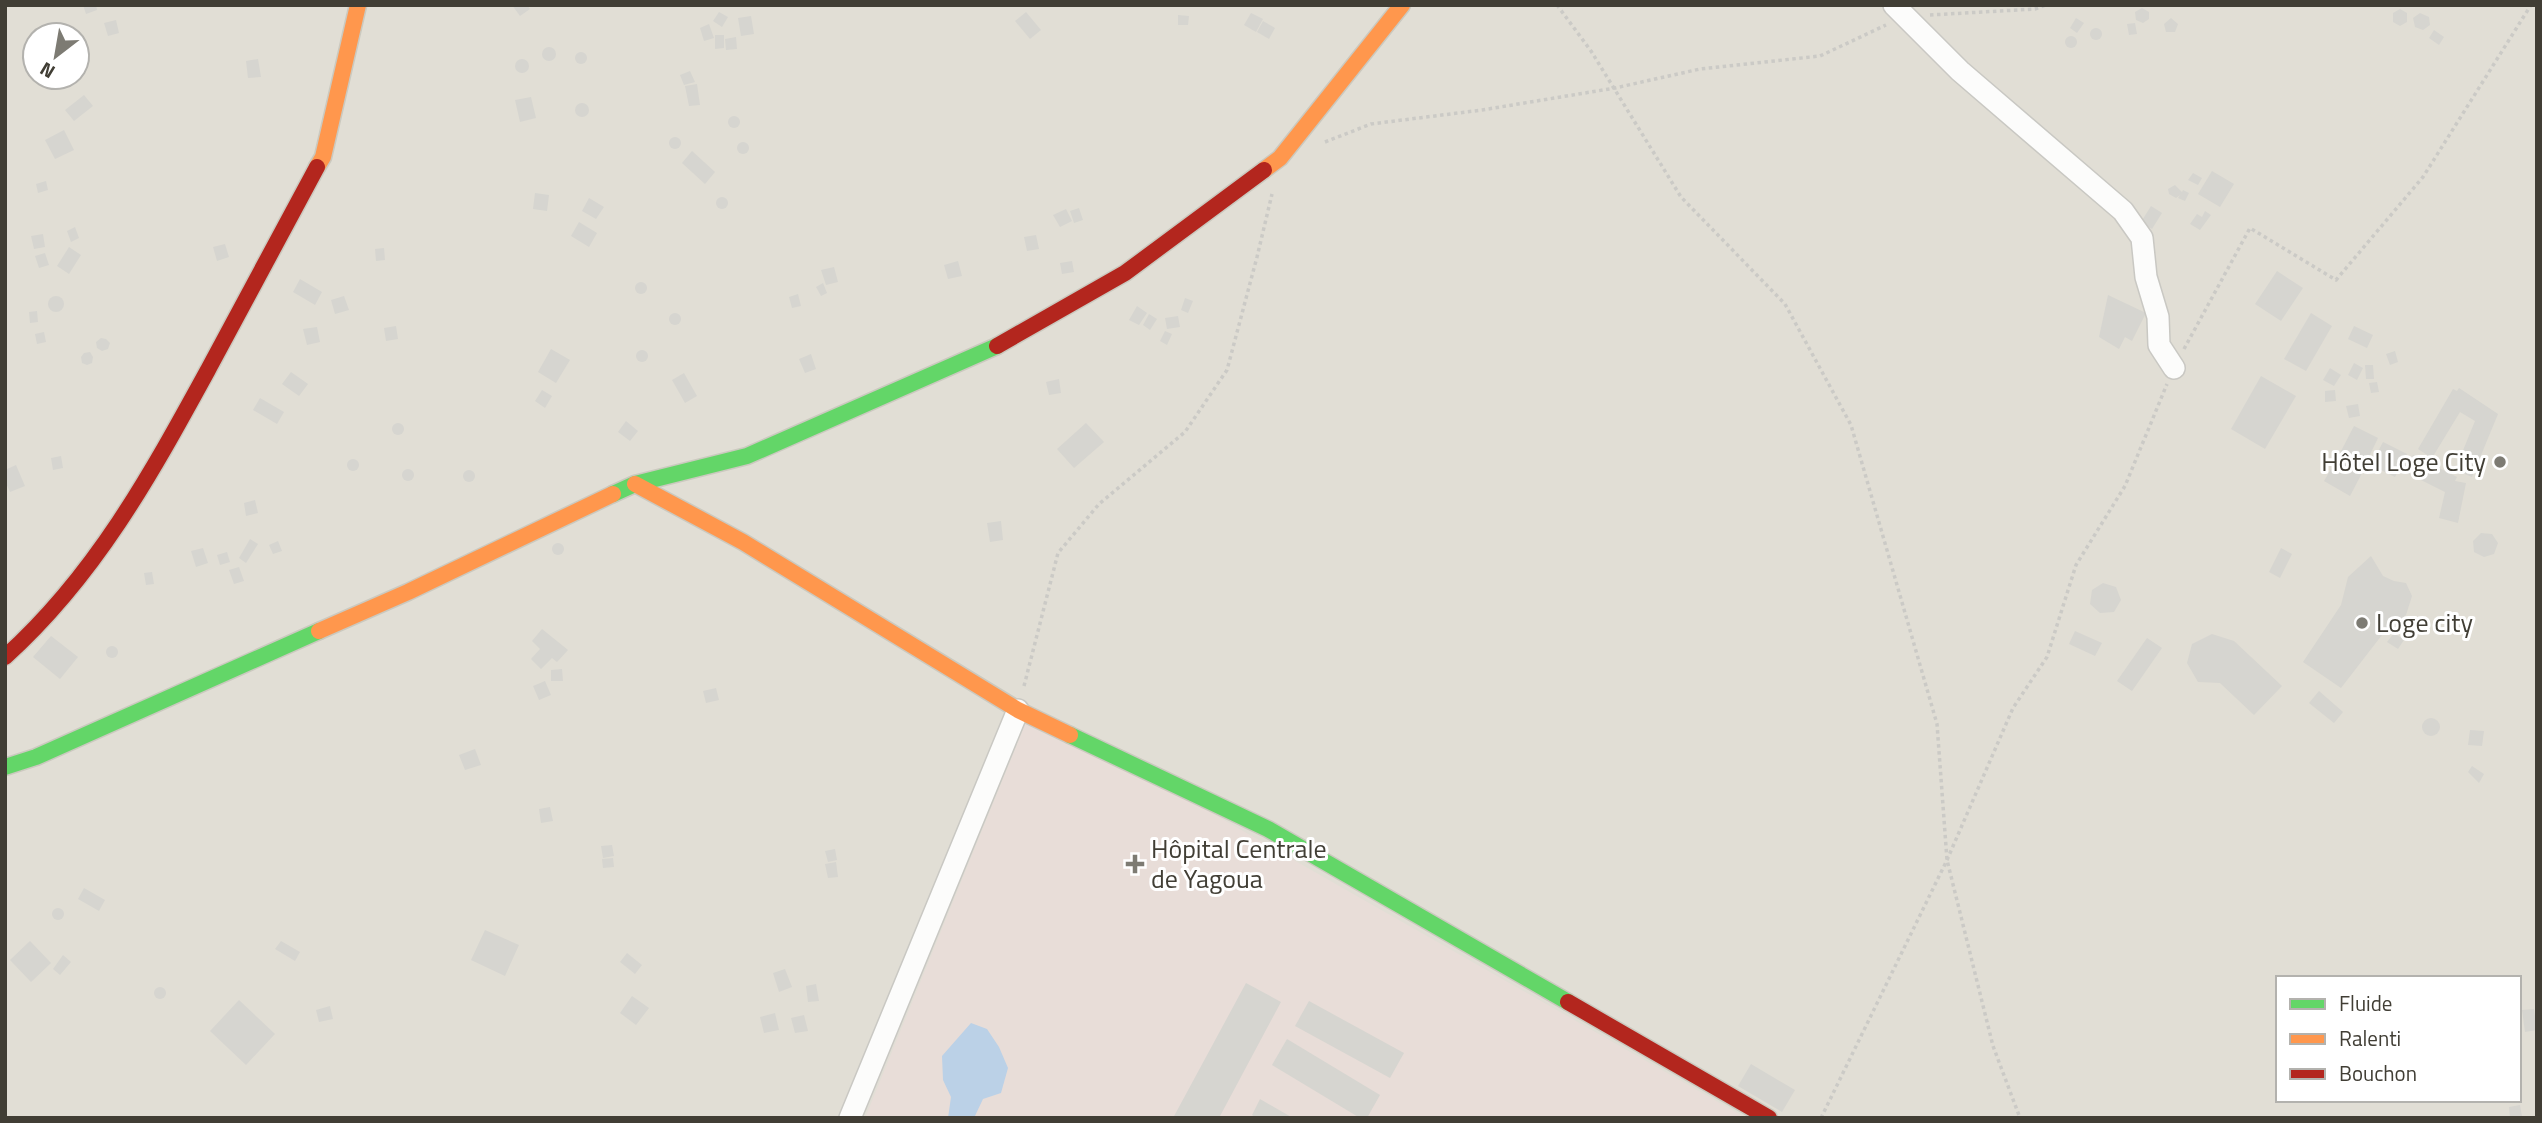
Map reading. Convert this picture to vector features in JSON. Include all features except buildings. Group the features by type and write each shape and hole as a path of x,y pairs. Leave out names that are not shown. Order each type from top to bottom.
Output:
{"street":[{"path":"5,657 27,637 96,558 148,478 323,157 358,5"},
{"path":"5,767 36,757 396,598 635,484 747,456 1011,340 1125,273 1280,158 1402,5"},
{"path":"1900,11 1960,71 2123,211 2142,238 2146,277 2158,317 2159,345 2174,368"},
{"path":"635,484 743,542 1018,710 1268,829 1769,1118"},
{"path":"850,1118 1018,710"}],"path":[{"path":"1557,5 1615,88 1681,197 1785,304 1851,425 1937,724 1947,860 1993,1045 2020,1118"},
{"path":"1319,144 1371,124 1615,88 1700,69 1820,56 1900,11 2035,9 2046,5"},
{"path":"1821,1118 1947,860 2012,708 2047,657 2076,565 2124,486 2174,368 2250,228 2336,280 2423,177 2531,5"},
{"path":"1018,710 1058,553 1099,504 1185,432 1227,370 1280,158"}],"shaded area":[{"path":"5,5 2537,5 2537,1118 5,1118"},
{"name":"Hôpital Centrale de Yagoua","path":"1031,710 1746,1118 865,1118"}],"water":[{"path":"971,1023 987,1029 1008,1068 1001,1093 983,1099 974,1118 948,1118 951,1097 943,1080 942,1056"}],"traffic: fast":[{"path":"613,494 635,484 747,456 997,346"},
{"path":"5,767 36,757 319,631"},
{"path":"1070,735 1268,829 1568,1002"}],"traffic: slow":[{"path":"317,167 323,157 358,5"},
{"path":"1264,170 1280,158 1402,5"},
{"path":"635,484 743,542 1018,710 1070,735"},
{"path":"319,631 408,592 613,494"}],"traffic: jam":[{"path":"5,657 67,592 143,484 317,167"},
{"path":"997,346 1125,273 1264,170"},
{"path":"1568,1002 1769,1118"}],"place":[{"name":"Hôtel Loge City","path":"2500,462"},
{"name":"Loge city","path":"2362,623"},
{"name":"Hôpital Centrale de Yagoua","path":"1135,864"}]}
